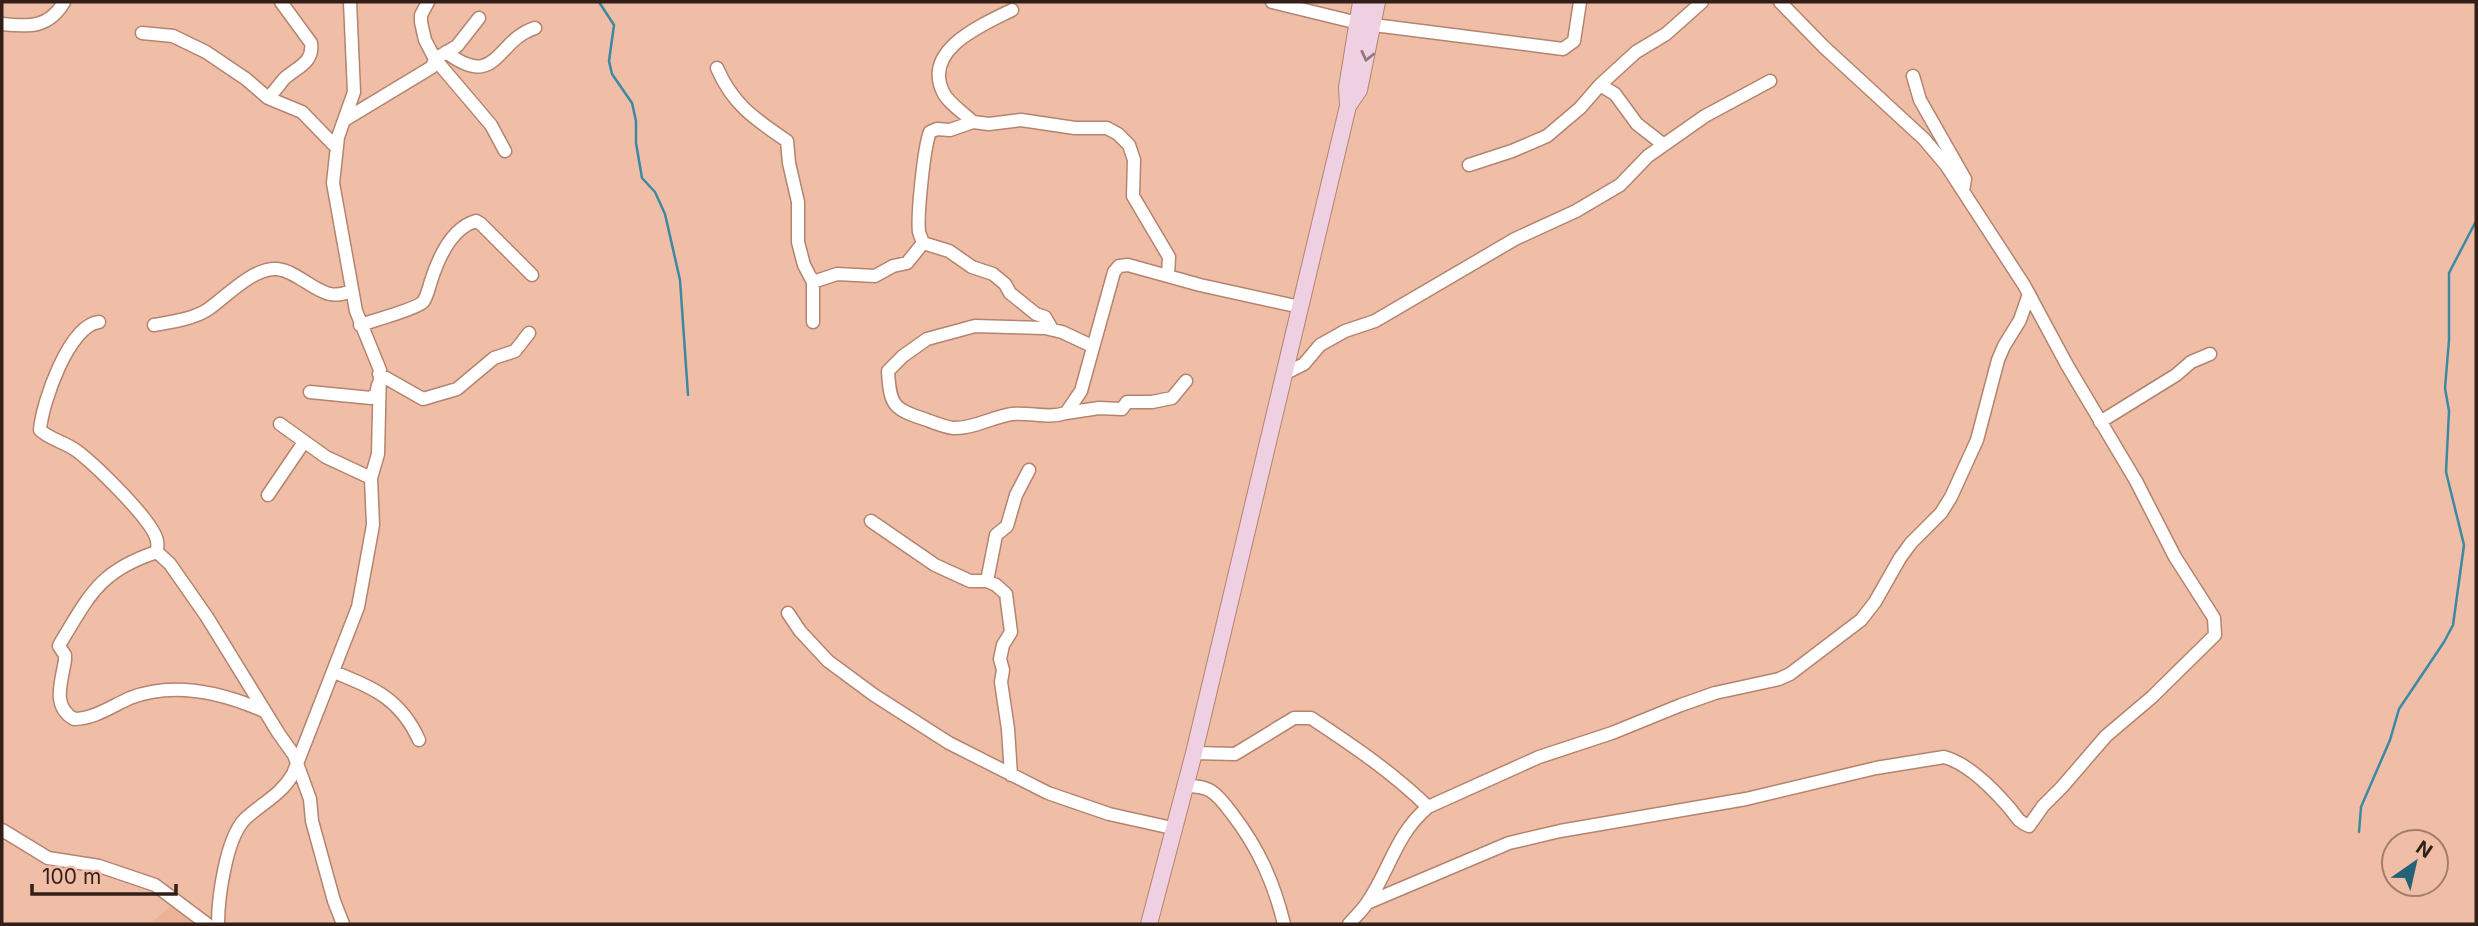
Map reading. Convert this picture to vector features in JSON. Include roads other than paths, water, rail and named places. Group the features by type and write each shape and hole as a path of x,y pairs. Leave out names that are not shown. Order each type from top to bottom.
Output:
{"street":[{"path":"2,24 43,24 55,15 64,2"},
{"path":"268,98 285,78 307,62 312,51 311,43 281,2"},
{"path":"219,924 224,877 236,833 243,821 286,786 334,673 358,607 373,525 371,478 378,454 381,407 379,370 360,325 333,183 338,137 346,119 356,80 350,2"},
{"path":"428,2 421,15 421,30 441,56 462,93 484,115 505,151"},
{"path":"1272,2 1366,24 1563,49 1574,41 1580,2"},
{"path":"1149,924 1172,828 1194,754 1348,106 1359,90 1366,24 1362,2"},
{"path":"1366,24 1377,2"},
{"path":"1469,165 1547,136 1580,108 1600,85 1636,52 1666,34 1702,2"},
{"path":"1367,903 1509,843 1560,831 1746,799 1876,768 1944,757 1954,760 1993,790 2019,822 2029,826 2043,806 2106,736 2178,673 2217,631 2214,618 2175,556 2136,481 2029,294 1946,165 1924,139 1824,47 1780,2"},
{"path":"973,122 943,93 939,75 943,59 959,39 1012,10"},
{"path":"346,119 432,67 441,56 457,46 479,18"},
{"path":"441,56 465,66 477,67 495,59 519,37 535,28"},
{"path":"142,33 173,36 228,66 268,98 302,112 337,148"},
{"path":"718,68 726,88 739,105 787,141 798,202 796,215 799,242 804,265 813,282 813,323"},
{"path":"1913,76 1920,100 1965,179 1963,191"},
{"path":"1284,374 1304,364 1320,345 1345,331 1375,321 1515,239 1576,211 1620,185 1637,165 1664,145 1706,116 1770,81"},
{"path":"1600,85 1615,94 1637,124 1664,145"},
{"path":"923,243 919,232 930,132 937,129 950,130 973,122 989,124 1021,120 1075,128 1107,128 1129,145 1134,160 1133,196 1169,257 1168,276"},
{"path":"360,325 423,302 439,258 447,245 470,223 476,221 532,275"},
{"path":"813,282 837,274 875,276 893,266 907,263 923,243"},
{"path":"923,243 950,251 972,267 998,277 1010,293 1036,314 1045,317 1052,329"},
{"path":"1066,413 1081,391 1114,272 1119,266 1128,265 1300,307"},
{"path":"154,325 194,316 206,310 231,289 267,270 278,269 292,274 324,292 343,295 352,290"},
{"path":"1349,924 1367,903 1401,837 1415,818 1428,807 1539,757 1612,733 1681,705 1715,693 1779,679 1790,674 1861,620 1900,558 1941,513 1961,480 1977,440 1998,360 2020,320 2029,294"},
{"path":"99,322 91,323 79,333 70,346 59,367 40,430 44,435 61,441 85,457 130,502 151,528 157,540 157,552 170,564 207,617 298,762 310,799 312,821 334,901 343,924"},
{"path":"1092,346 1052,329 975,326 927,339 904,356 888,371 890,396 901,411 953,428 1015,414 1050,416 1099,408 1122,409 1127,402 1152,402 1172,398 1182,389 1185,381"},
{"path":"379,370 423,399 457,389 494,358 515,351 529,333"},
{"path":"2101,422 2166,382 2191,362 2210,355"},
{"path":"310,392 370,398 378,390 379,370"},
{"path":"279,424 348,468 371,478"},
{"path":"268,495 304,442"},
{"path":"986,581 996,535 1007,526 1016,495 1029,470"},
{"path":"871,521 948,572 970,581 986,581 1003,590 1009,600 1011,632 1003,645 1000,659 1003,670 1002,695 1009,729 1011,775"},
{"path":"157,552 122,565 102,582 85,602 61,642 59,646 65,660 59,699 64,711 74,719 88,718 145,693 189,689 264,710"},
{"path":"788,613 811,644 850,678 949,743 1048,793 1109,814 1172,828"},
{"path":"334,673 381,692 409,721 419,740"},
{"path":"1194,754 1235,754 1294,718 1304,716 1377,762 1428,807"},
{"path":"1184,786 1212,791 1244,830 1264,863 1284,924"},
{"path":"2,830 48,858 99,866 155,885 207,924"}],"waterway":[{"path":"599,2 614,25 609,61 612,74 632,103 642,178 655,192 665,214 680,280 688,395"},
{"path":"2359,832 2361,807 2390,740 2399,709 2453,625 2464,545 2446,472 2449,411 2445,388 2449,340 2449,273 2476,221"}]}
